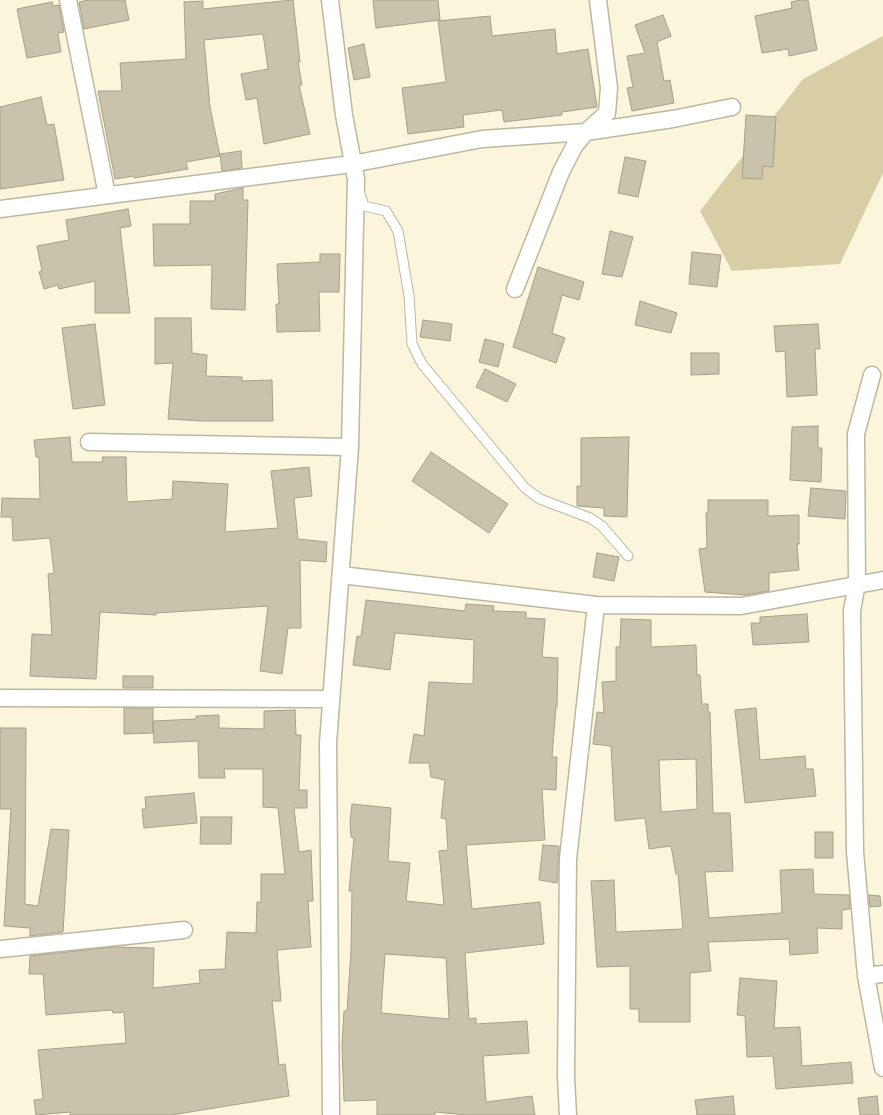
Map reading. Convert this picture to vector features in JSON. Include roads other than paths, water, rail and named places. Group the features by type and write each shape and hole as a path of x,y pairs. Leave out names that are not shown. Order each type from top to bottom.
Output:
{"street":[{"path":"68,0 107,195"},
{"path":"330,0 354,171 350,447 328,743 331,1115"},
{"path":"515,289 561,172 575,145 607,113 610,88 598,0"},
{"path":"0,209 107,195 354,171 482,139 586,132 673,120 732,107"},
{"path":"872,375 856,434 857,584 852,610 854,852 866,976 883,1068"},
{"path":"89,442 350,447"},
{"path":"341,575 524,598 596,604 741,606 883,580"},
{"path":"568,1115 566,1077 568,860 596,604"},
{"path":"0,698 330,699"},
{"path":"0,949 184,930"},
{"path":"866,976 883,974"}],"lane":[{"path":"354,171 364,206 386,211 398,232 409,296 412,344 422,364 525,488 540,499 590,518 602,526 628,556"}]}
